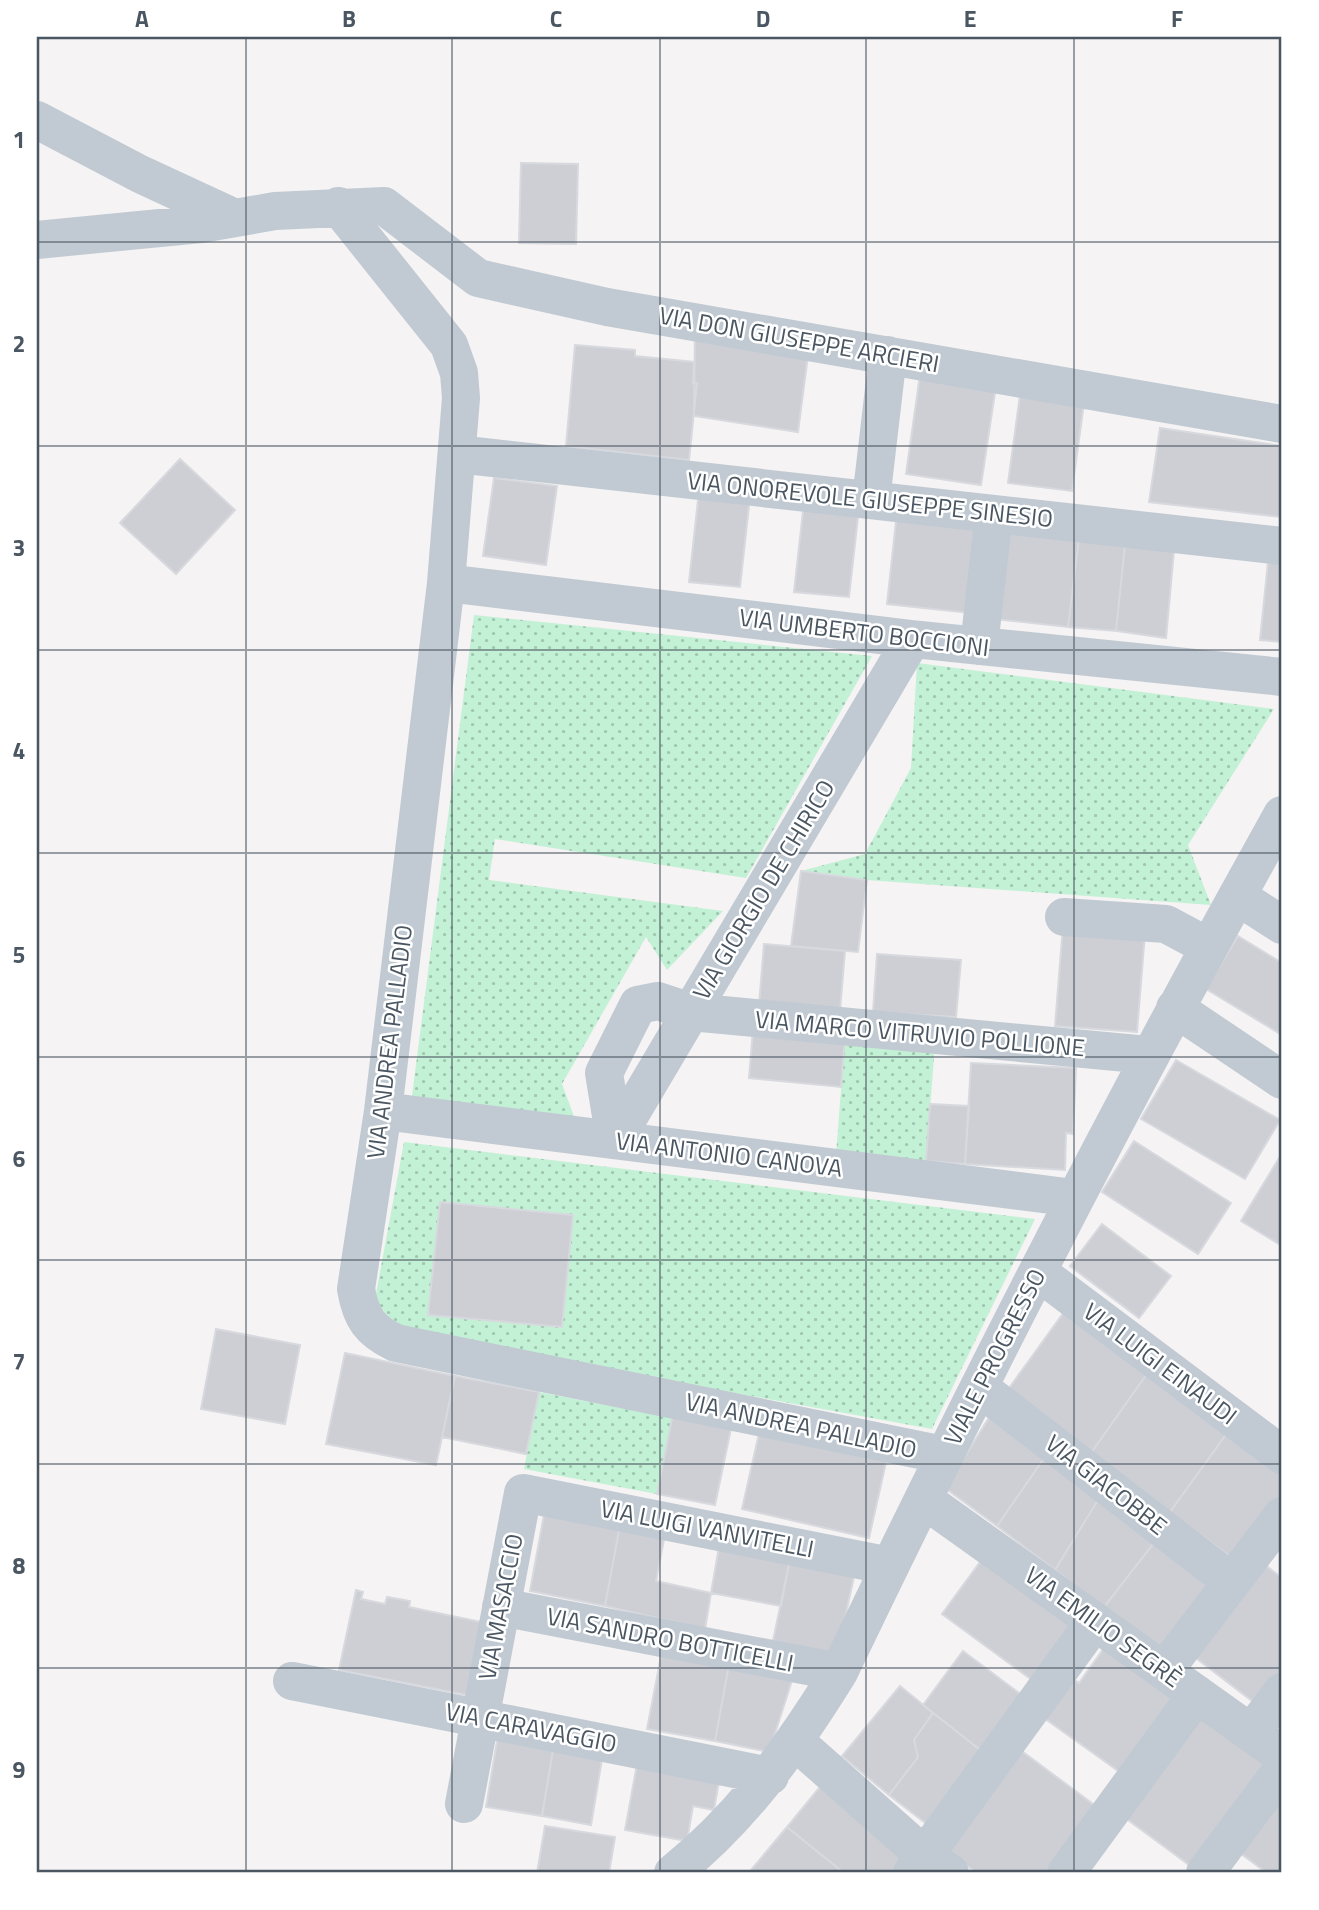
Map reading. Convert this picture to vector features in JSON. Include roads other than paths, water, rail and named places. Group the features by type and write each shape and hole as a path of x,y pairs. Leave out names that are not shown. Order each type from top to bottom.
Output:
{"street":[{"path":"37,120 140,174 235,218"},
{"name":"VIA DON GIUSEPPE ARCIERI","path":"37,240 235,218 275,211 338,206 384,206 478,278 607,307 1282,424"},
{"name":"VIA ANDREA PALLADIO","path":"338,206 449,345 459,373 457,454 446,583 383,1111 356,1289 359,1309 369,1327 396,1343 944,1455"},
{"path":"871,500 888,355"},
{"name":"VIA ONOREVOLE GIUSEPPE SINESIO","path":"457,454 1282,545"},
{"path":"979,646 994,514"},
{"name":"VIA UMBERTO BOCCIONI","path":"446,583 912,639 1282,677"},
{"name":"VIA GIORGIO DE CHIRICO","path":"615,1140 912,639"},
{"name":"VIALE PROGRESSO","path":"673,1873 708,1845 770,1776 796,1742 839,1672 944,1455 1074,1198 1149,1055 1282,815"},
{"path":"1237,896 1282,925"},
{"path":"1064,917 1166,924 1209,947"},
{"path":"1175,1008 1282,1080"},
{"name":"VIA MARCO VITRUVIO POLLIONE","path":"691,1012 1149,1055"},
{"name":"VIA ANTONIO CANOVA","path":"383,1111 1074,1198"},
{"name":"VIA LUIGI EINAUDI","path":"1038,1272 1282,1455"},
{"name":"VIA GIACOBBE","path":"980,1388 1232,1582"},
{"name":"VIA LUIGI VANVITELLI","path":"523,1493 890,1566"},
{"name":"VIA MASACCIO","path":"464,1804 523,1493"},
{"name":"VIA EMILIO SEGRÈ","path":"923,1499 1282,1755"},
{"path":"1164,1671 1282,1516"},
{"name":"VIA SANDRO BOTTICELLI","path":"501,1607 839,1672"},
{"path":"796,1742 929,1867 1095,1621"},
{"name":"VIA CARAVAGGIO","path":"292,1681 770,1776"},
{"path":"1251,1733 1282,1692"},
{"path":"1066,1873 1197,1694"},
{"path":"1205,1873 1282,1770"}]}
